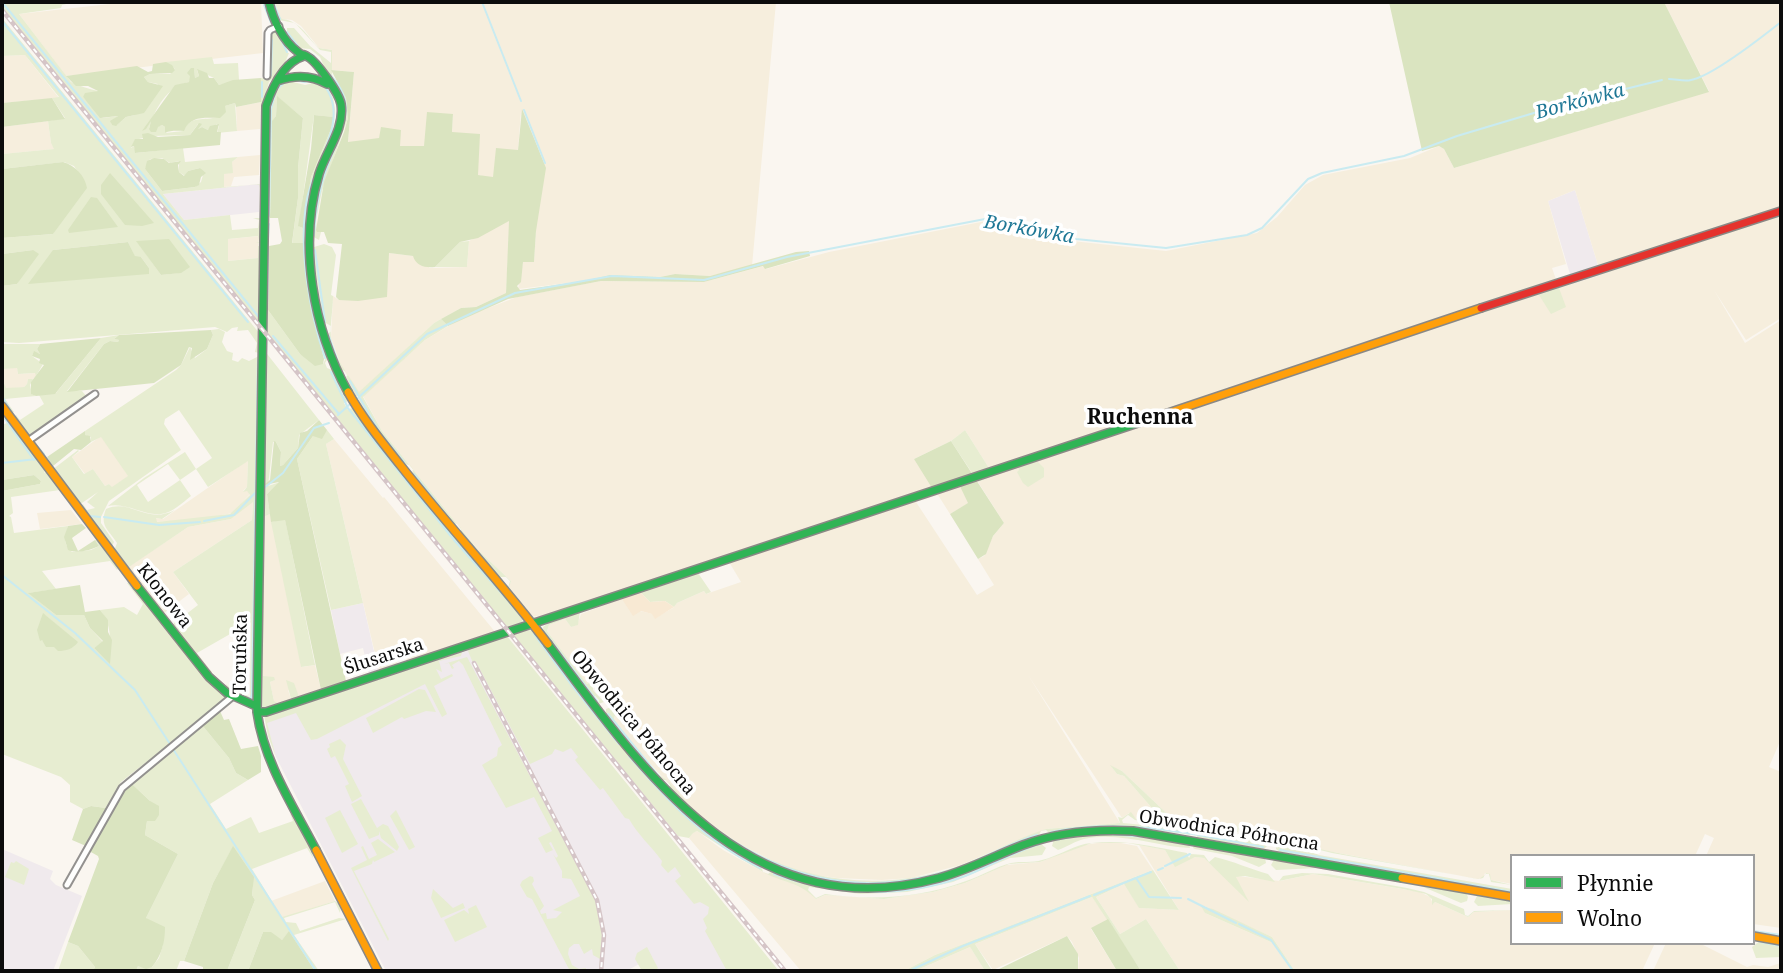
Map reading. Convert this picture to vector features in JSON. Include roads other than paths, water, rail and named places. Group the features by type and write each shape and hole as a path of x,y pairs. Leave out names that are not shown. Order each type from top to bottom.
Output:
{"street":[{"path":"269,2 288,43 296,76"},
{"path":"267,76 268,33 279,26"},
{"path":"277,81 289,76 309,77 314,71 314,64 309,58 288,43"},
{"path":"277,81 298,57 304,56"},
{"name":"Obwodnica Północna","path":"314,64 332,82 341,99 342,116 318,179 309,229 311,261 319,314 336,369 357,409 634,754 689,814 739,851 775,869 802,878 852,886 889,886 913,884 960,872 1039,840 1073,832 1120,830 1177,836 1510,897"},
{"name":"Obwodnica Północna","path":"309,77 322,79 333,92 338,108 337,130"},
{"name":"Toruńska","path":"277,81 266,106 257,709 260,733 269,760 378,971"},
{"name":"Ślusarska","path":"257,709 266,712 533,625 1544,287 1781,211"},
{"path":"28,441 95,394"},
{"name":"Klonowa","path":"2,406 185,649 212,681 257,709"},
{"path":"66,885 122,788 233,696"},
{"path":"1755,936 1781,941"}],"waterway":[{"path":"2,2 258,316"},
{"path":"273,2 280,19"},
{"path":"482,2 521,101"},
{"path":"264,5 271,23"},
{"path":"2,21 248,322"},
{"name":"Borkówka","path":"1669,79 1688,81 1712,71 1781,22"},
{"path":"287,32 298,46"},
{"path":"278,33 287,52"},
{"path":"271,75 272,40"},
{"path":"305,52 314,56 318,64"},
{"path":"314,235 321,186 345,119 346,107 337,83 326,71"},
{"path":"295,80 314,80"},
{"name":"Borkówka","path":"358,398 427,334 515,293 612,276 704,280 787,257 985,219 1076,239 1166,248 1247,235 1262,228 1308,179 1322,173 1404,156 1457,136 1564,104 1662,80"},
{"path":"269,215 271,109 276,90 286,81"},
{"path":"262,82 262,97"},
{"path":"325,358 310,300 304,237 307,199 332,128 334,114 326,88"},
{"path":"524,110 545,163"},
{"path":"268,239 269,224"},
{"path":"267,309 268,249"},
{"path":"315,250 325,322"},
{"path":"273,336 339,414"},
{"path":"329,336 340,368"},
{"path":"246,698 251,698 252,694 258,360"},
{"path":"331,372 347,406"},
{"path":"350,381 380,433 404,462"},
{"path":"2,396 12,413"},
{"name":"Borkówka","path":"338,415 349,405"},
{"path":"347,407 454,540 513,606"},
{"path":"15,418 24,430"},
{"path":"5,419 34,460"},
{"name":"Borkówka","path":"264,488 283,473 314,428 329,423"},
{"path":"33,442 44,454"},
{"name":"Borkówka","path":"44,455 51,465"},
{"name":"Borkówka","path":"2,463 36,459"},
{"name":"Borkówka","path":"54,469 79,504"},
{"path":"414,474 452,522"},
{"name":"Borkówka","path":"204,521 234,515 255,493"},
{"name":"Borkówka","path":"82,507 90,516 100,517"},
{"name":"Borkówka","path":"104,517 159,525 200,522"},
{"path":"96,526 99,530"},
{"path":"461,533 499,577"},
{"path":"107,541 111,547"},
{"path":"115,551 124,564"},
{"path":"2,575 75,633 135,690 170,744"},
{"path":"534,634 619,744"},
{"path":"546,634 597,701"},
{"path":"608,714 661,779"},
{"path":"173,749 316,971"},
{"path":"629,756 658,789 705,833 740,858 760,868"},
{"path":"671,790 700,817 731,840 798,872 833,880 870,883 908,880 948,871 1037,835"},
{"path":"1051,832 1105,826 1131,827 1263,847"},
{"path":"1110,834 1146,837"},
{"path":"1055,840 1083,835"},
{"path":"1169,841 1236,852"},
{"path":"774,874 821,887 869,892 893,891 965,876 1040,844"},
{"path":"1280,850 1510,892"},
{"path":"1165,866 1190,854"},
{"path":"1158,870 1163,868"},
{"path":"1136,878 1151,872"},
{"path":"1094,895 1136,878 1149,897 1181,898"},
{"path":"1427,886 1464,892"},
{"path":"1480,895 1510,901"},
{"path":"909,971 963,946 1090,896"},
{"path":"1188,899 1236,923"},
{"path":"1239,924 1271,940 1293,971"},
{"path":"1755,931 1781,935"},
{"path":"1761,942 1781,946"}],"railway":[{"path":"2,10 785,971"},
{"path":"474,663 597,900 604,935 601,971"}],"district":[{"name":"Ruchenna","path":"1140,418"}]}
